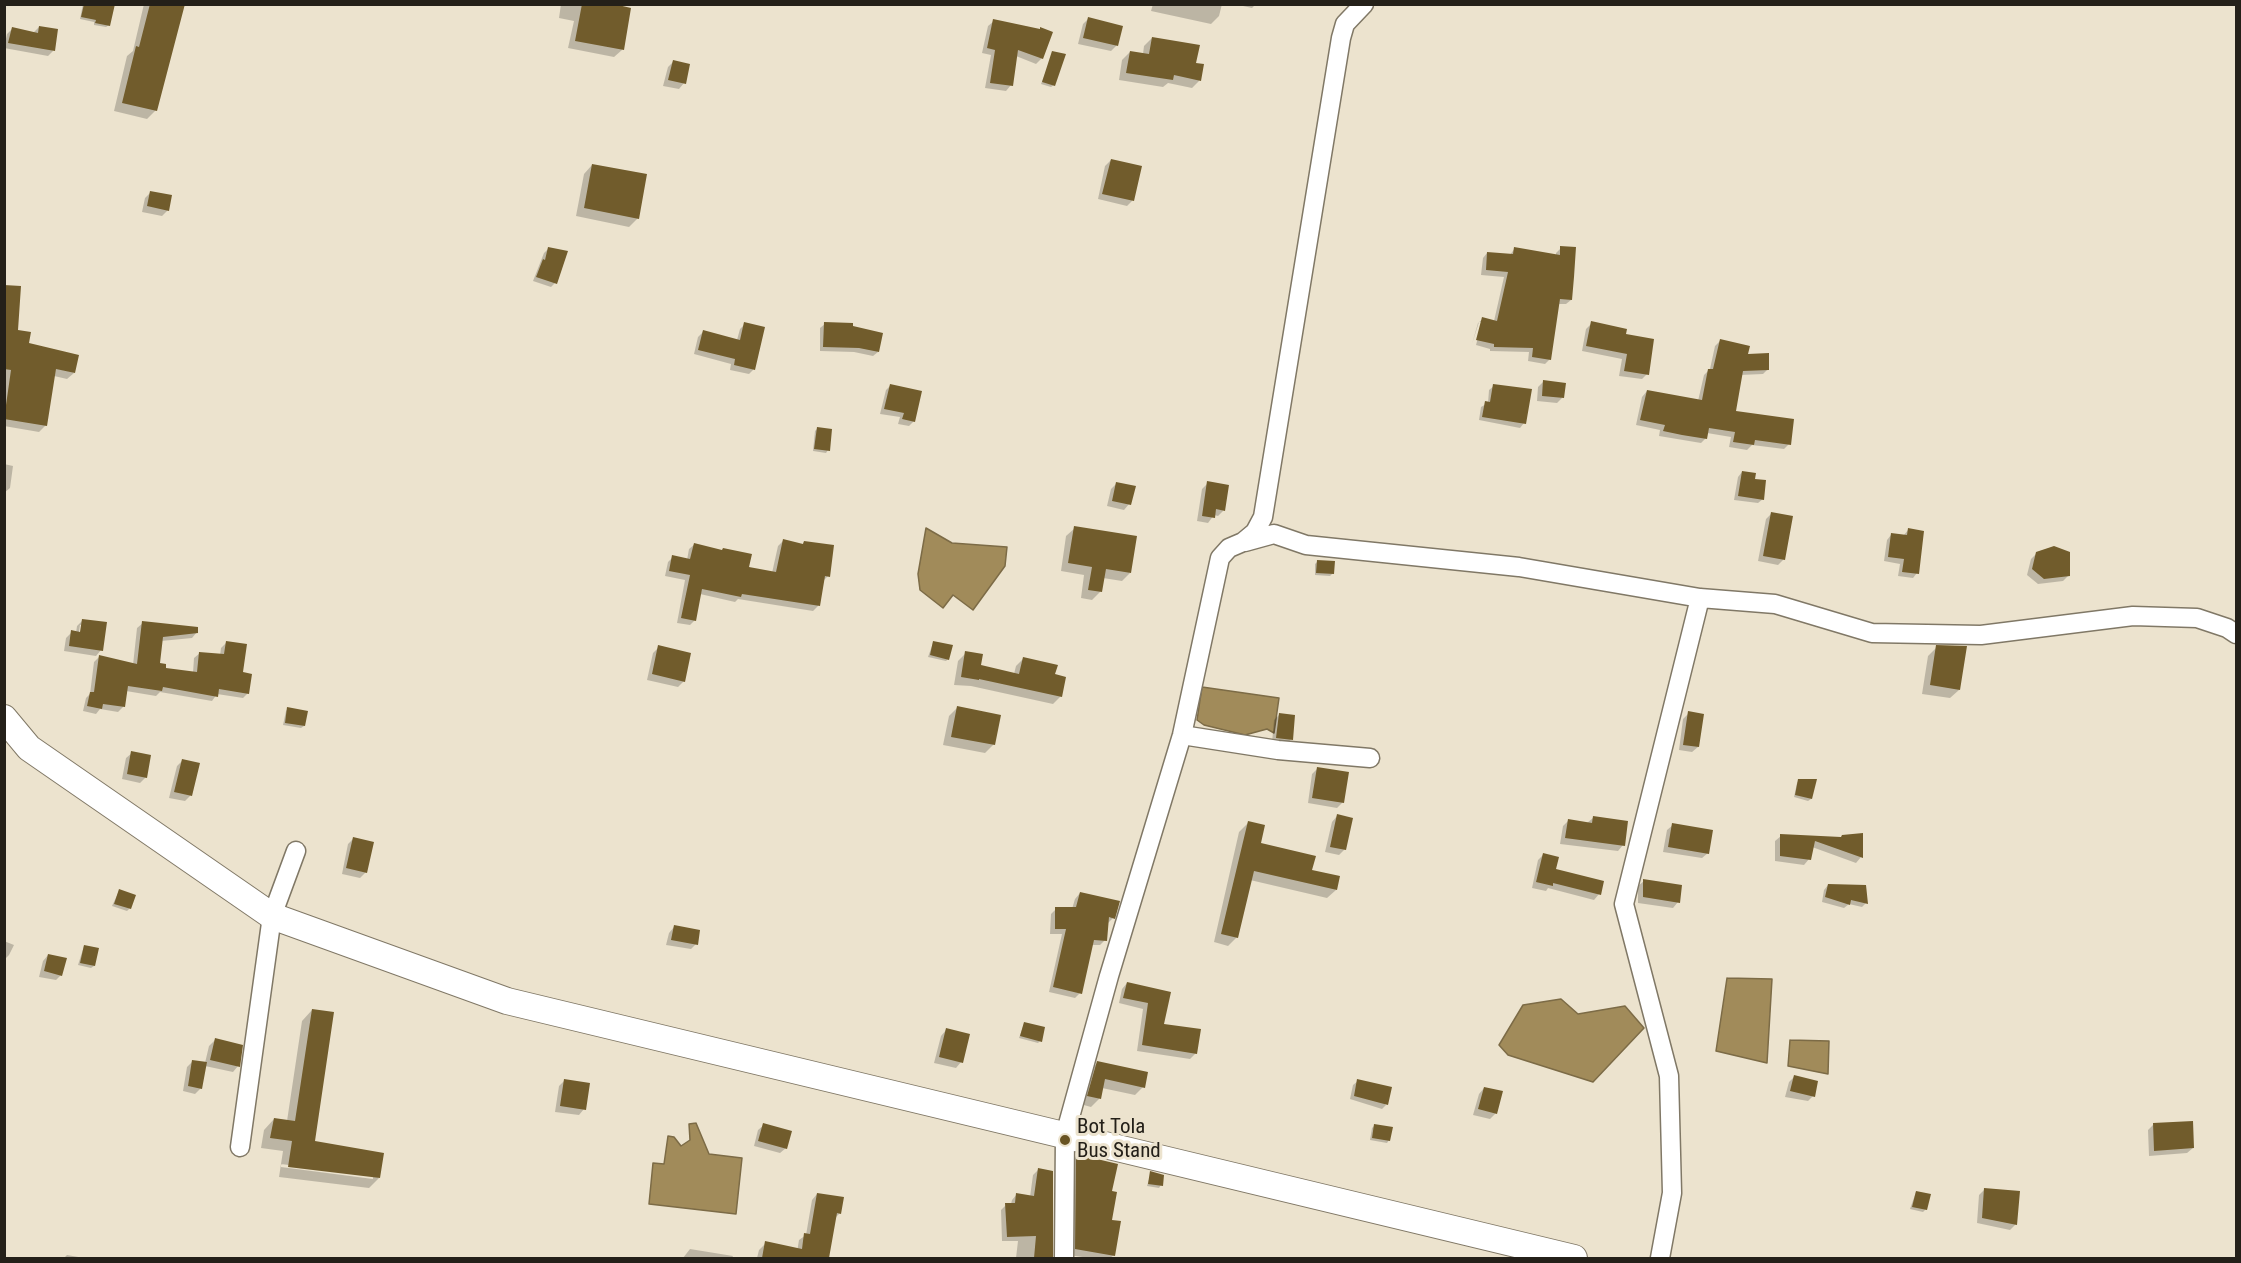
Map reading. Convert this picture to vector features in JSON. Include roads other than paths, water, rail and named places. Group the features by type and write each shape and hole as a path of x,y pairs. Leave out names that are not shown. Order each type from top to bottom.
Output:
{"main road":[{"path":"4,718 29,748 272,916 507,1001 1574,1258"}],"street":[{"path":"1243,542 1255,532 1263,517 1267,501 1297,300 1341,38 1345,24 1364,4"},
{"path":"1064,1258 1065,1136 1109,976 1182,735 1220,558 1229,548 1274,534 1306,545 1519,567 1700,598 1775,604 1872,633 1981,635 2133,616 2197,618 2227,628 2236,634"},
{"path":"1660,1258 1672,1193 1669,1076 1624,904 1700,598"},
{"path":"1182,735 1278,750 1370,758"},
{"path":"240,1147 272,916 296,851"}],"place":[{"name":"Bot Tola Bus Stand","path":"1065,1140"}]}
